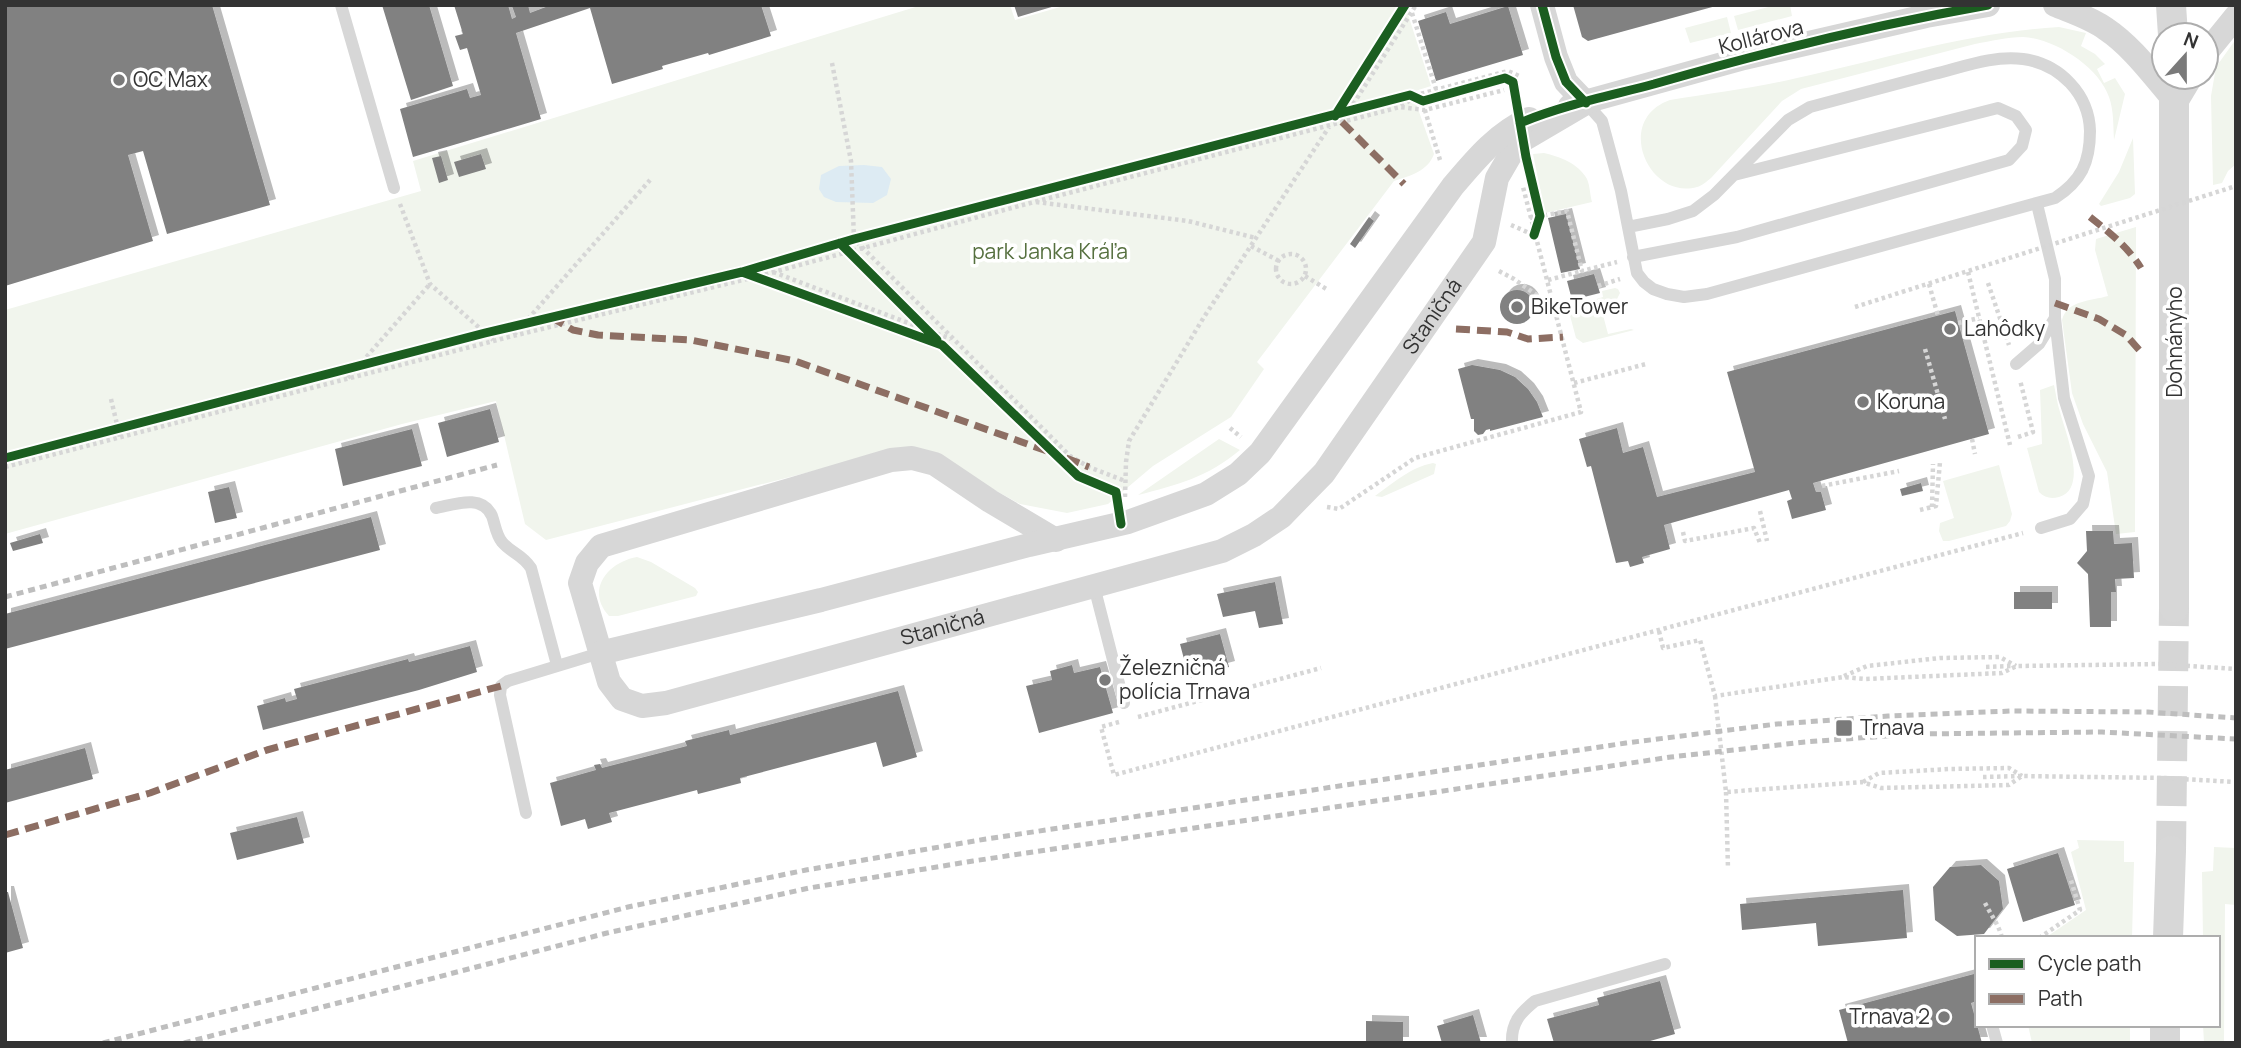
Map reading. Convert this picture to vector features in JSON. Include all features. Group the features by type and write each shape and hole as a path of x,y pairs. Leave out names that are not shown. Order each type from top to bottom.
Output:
{"street":[{"path":"1542,5 1556,57 1566,82 1586,103"},
{"name":"Kollárova","path":"1586,103 1744,58 1926,16 1988,5"},
{"path":"2055,5 2107,29 2150,63"},
{"path":"2220,34 2236,16"},
{"name":"Dohnányho","path":"2174,607 2180,91"},
{"name":"Staničná","path":"600,653 1056,540 1123,513 1206,494 1238,474 1260,453 1453,186 1484,149 1586,103"},
{"name":"Staničná","path":"1056,540 934,464 912,458 891,460 601,546 587,563 580,583 609,682 622,699 642,706 666,703 1222,551 1272,523 1324,473 1484,242 1497,178 1522,131"},
{"path":"2168,936 2171,851"}],"lane":[{"path":"341,5 394,188"},
{"path":"1586,103 1602,121 1621,191 1633,257 1637,272 1653,289 1667,295 1684,297 1707,294 2055,198 2072,187 2082,170 2090,147 2090,122 2083,100 2072,84 2050,67 2024,59 1992,59 1810,107 1788,120 1714,195 1693,211 1628,227"},
{"path":"1633,257 1737,237 2008,160 2022,146 2025,130 2016,116 1998,108 1734,175"},
{"path":"2037,204 2055,279 2055,318 2064,398 2089,476 2083,504 2070,519 2041,528"},
{"path":"2016,363 2039,344 2055,318"},
{"path":"436,508 472,501 483,505 490,512 500,541 525,558 531,568 557,665"},
{"path":"1094,586 1124,703"},
{"path":"526,813 500,695 501,686 508,681 600,653"},
{"path":"1512,1043 1511,1031 1520,1013 1535,1001 1665,964"}],"path":[{"path":"1338,119 1408,9 1416,5"},
{"path":"1408,9 1436,89"},
{"path":"1348,112 1408,9"},
{"path":"832,63 850,161 854,239 1070,456 1089,467 1125,481"},
{"path":"1421,100 1436,89 1508,71 1520,76"},
{"path":"907,225 1338,119 1400,107 1506,78 1513,82 1535,217 1534,234 1556,308 1581,412 1415,458 1339,509 1330,509 1322,503"},
{"path":"1400,107 1421,100 1504,90"},
{"path":"1123,513 1129,441 1204,317 1330,125 1348,112 1410,95 1421,100 1440,160"},
{"path":"5,458 348,378 755,277 770,277 849,251 1330,125"},
{"path":"513,336 650,180"},
{"path":"1522,184 1535,217"},
{"path":"1856,307 2236,186"},
{"path":"394,188 430,284 494,341"},
{"path":"1034,202 1188,221 1256,238"},
{"path":"1535,217 1567,211 1582,271"},
{"path":"1504,222 1534,234"},
{"path":"858,261 840,243 867,236"},
{"path":"1251,246 1279,261"},
{"path":"5,467 485,333 742,272 828,247"},
{"path":"1287,255 1301,258 1306,266 1305,276 1293,284 1284,282 1278,275 1277,265 1287,255"},
{"path":"1548,280 1608,265"},
{"path":"1499,271 1556,308"},
{"path":"742,272 755,277"},
{"path":"1968,272 2010,445"},
{"path":"1305,276 1328,290"},
{"path":"770,277 954,341"},
{"path":"1598,286 1614,281"},
{"path":"348,378 430,284"},
{"path":"1929,284 1938,316"},
{"path":"780,286 942,345 907,310"},
{"path":"1958,323 1979,318"},
{"path":"1925,349 1945,419"},
{"path":"1574,383 1646,364"},
{"path":"111,399 119,433"},
{"path":"1026,426 1070,468"},
{"path":"1972,439 1975,454"},
{"path":"1920,510 1936,506 1940,462"},
{"path":"1931,507 1933,464"},
{"path":"1822,486 1899,471"},
{"path":"1116,492 1123,513"},
{"path":"1760,511 1768,541"},
{"path":"1683,532 1685,541 1755,528 1760,543"},
{"path":"1321,668 1101,727 1114,775 2041,528"},
{"path":"1659,631 1663,648 1700,640 1714,696 1726,792 1728,869"},
{"path":"1843,677 1867,666 1940,658 2000,657 2017,666"},
{"path":"1986,667 2159,664 2236,669"},
{"path":"1714,696 1843,677 1866,679 2001,673 2017,666"},
{"path":"1862,782 1879,773 1950,769 2010,768 2022,776"},
{"path":"1726,792 1862,782 1881,788 2010,785 2022,776"},
{"path":"1983,777 2163,778 2236,782"},
{"path":"2042,936 2080,910 2070,877"},
{"path":"1985,903 1993,921 1999,927 2001,936"}],"green space":[{"name":"park Janka Kráľa","path":"922,5 1010,5 1015,20 1067,5 1405,5 1431,86 1412,92 1434,154 1423,169 1394,181 1257,362 1264,369 1231,417 1153,466 1108,504 1067,513 1020,504 932,455 894,450 546,540 525,524 496,401 402,424 5,534 5,310 421,191 413,161"},
{"path":"1776,5 1790,5 1792,16 1738,30 1734,16"},
{"path":"1727,17 1731,33 1690,43 1685,28"},
{"path":"2059,27 2086,33 2081,46 2105,64 2097,69 2104,83 2115,78 2125,94 2114,140 2111,102 2096,75 2074,56 2061,49 2035,39 2017,37 1975,44 1801,89 1782,101 1711,178 1699,186 1680,188 1665,182 1652,171 1644,156 1641,140 1643,124 1653,110 1670,100 1781,82 1960,40"},
{"path":"2236,39 2236,164 2228,171 2222,183 2213,185 2211,96 2212,91 2220,91 2220,61"},
{"path":"2133,138 2135,194 2130,198 2101,206 2099,204 2119,172"},
{"path":"1544,153 1574,165 1583,173 1589,185 1592,202 1545,213 1533,154"},
{"path":"2136,227 2135,532 2116,534 2107,472 2083,424 2072,393 2062,320 2074,305 2108,296 2095,250 2096,239"},
{"path":"1615,288 1620,293 1617,299 1600,304 1608,334 1634,330 1583,343 1576,338 1568,308 1603,297 1602,291"},
{"path":"2054,385 2070,445 2074,472 2073,483 2068,492 2051,498 2039,492 2027,448 2042,444 2040,390"},
{"path":"1219,439 1240,450 1204,473 1138,495"},
{"path":"1436,464 1434,474 1382,497 1375,496 1410,472"},
{"path":"1999,465 2012,514 2010,521 2006,526 1943,541 1939,531 1940,523 1954,518 1943,481"},
{"path":"637,557 651,562 695,588 698,592 696,596 609,616 599,597 603,579 617,565"},
{"path":"2077,840 2124,841 2124,862 2134,862 2132,936 2048,936 2086,910 2071,852 2079,848"},
{"path":"2214,847 2236,848 2236,905 2225,904 2224,1043 2204,1043 2203,1027 2220,1027 2220,936 2203,936 2202,872 2213,871"},
{"path":"2028,1027 2130,1027 2130,1043 2032,1043"}],"shaded area":[{"path":"839,166 882,167 891,179 887,195 873,203 836,202 824,197 819,189 821,175"}],"building":[{"name":"OC Max","path":"5,5 212,5 270,205 167,234 143,151 128,155 153,241 5,286"},
{"path":"382,5 429,5 453,86 411,100"},
{"path":"454,5 508,5 512,19 516,17 512,6 514,5 528,5 530,13 551,5 761,5 771,36 662,66 663,69 612,84 590,8 516,33 541,119 413,157 400,109 467,89 470,98 481,95 467,48 460,50 455,36 463,34"},
{"path":"1014,5 1055,5 1055,6 1018,17"},
{"path":"1573,5 1716,6 1588,41 1582,37"},
{"path":"1508,6 1523,55 1436,81 1418,21 1446,12 1450,24"},
{"path":"481,154 486,169 459,177 454,162"},
{"path":"441,156 448,180 439,183 432,158"},
{"path":"1566,214 1580,269 1561,273 1548,218"},
{"path":"1369,217 1374,221 1355,248 1350,244"},
{"path":"1594,274 1600,293 1572,300 1567,281"},
{"name":"BikeTower","path":"1517,290 1529,295 1534,307 1529,319 1517,324 1505,319 1500,307 1505,295"},
{"path":"1955,311 1989,434 1813,483 1816,492 1821,492 1826,510 1792,519 1787,501 1792,499 1789,490 1664,525 1670,549 1642,557 1644,563 1630,567 1628,561 1616,563 1591,466 1587,467 1579,439 1617,428 1623,453 1643,447 1657,497 1755,472 1727,372"},
{"path":"1472,365 1500,370 1515,377 1528,389 1543,417 1486,430 1478,435 1474,431 1474,419 1471,419 1458,369"},
{"path":"490,409 499,442 447,457 438,423"},
{"path":"412,429 422,466 343,486 335,449"},
{"path":"1921,483 1923,491 1902,496 1900,489"},
{"path":"229,487 237,518 215,523 208,492"},
{"path":"371,517 380,550 5,649 5,614"},
{"path":"2086,531 2113,531 2114,544 2132,543 2134,578 2115,579 2116,592 2111,592 2111,627 2090,627 2088,574 2077,563 2087,551"},
{"path":"40,534 43,543 13,551 10,543"},
{"path":"1275,582 1283,624 1259,628 1255,611 1223,617 1217,594"},
{"path":"2014,592 2052,592 2052,609 2014,609"},
{"path":"1220,634 1229,667 1189,678 1180,644"},
{"path":"470,646 477,672 419,690 263,730 257,706 285,698 286,702 297,699 294,689"},
{"path":"1072,665 1074,673 1100,667 1113,713 1039,733 1026,686 1052,680 1050,671"},
{"path":"898,691 917,757 883,767 876,742 740,778 741,783 698,794 697,790 609,813 612,822 588,829 585,819 561,826 550,783 596,770 594,765 600,764 602,768 687,746 685,741 729,730 730,735"},
{"path":"85,748 93,779 5,803 5,770"},
{"path":"297,817 304,843 237,860 230,833"},
{"path":"2058,853 2075,905 2023,922 2007,869"},
{"path":"1981,865 1999,881 2003,909 1984,934 1957,936 1935,920 1933,887 1950,867"},
{"path":"1903,890 1907,938 1818,946 1816,923 1742,930 1740,904"},
{"path":"5,892 8,892 23,948 5,953"},
{"path":"1974,974 1975,1002 1971,1003 1975,1027 1978,1027 1982,1043 1848,1043 1839,1010"},
{"path":"1660,981 1675,1034 1643,1043 1554,1043 1547,1019 1599,1005 1597,998"},
{"path":"1473,1015 1481,1043 1442,1043 1437,1026"},
{"path":"1366,1021 1403,1022 1403,1043 1366,1043"}],"tunnel":[{"path":"2171,851 2174,607"}],"railway":[{"path":"5,597 497,465"},
{"path":"103,1043 628,907 806,870 986,839 1626,743 1777,724 2012,711 2148,712 2236,718"},
{"path":"184,1043 607,933 809,888 1671,757 1805,742 1914,734 2102,732 2236,739"}],"marked path":[{"path":"1342,122 1404,184"},
{"path":"2090,217 2111,234 2141,268"},
{"path":"2055,303 2099,319 2126,335 2141,352"},
{"path":"551,317 573,330 598,335 691,340 795,361 1047,451"},
{"path":"1456,329 1507,332 1528,339 1563,337"},
{"path":"1066,458 1089,467"},
{"path":"5,835 150,793 267,750 501,686"}],"cycle path":[{"path":"1335,116 1405,5"},
{"path":"1542,5 1556,57 1566,82 1586,103"},
{"path":"1520,123 1569,106 1778,50 1988,5"},
{"path":"5,458 485,333 742,272 854,239 1410,95 1423,101 1505,78 1513,82 1540,216 1534,235"},
{"path":"840,243 937,340"},
{"path":"742,272 942,345 1078,476 1116,492 1121,524"}],"place":[{"name":"OC Max","path":"119,80"},
{"name":"BikeTower","path":"1517,307"},
{"name":"Lahôdky","path":"1950,329"},
{"name":"Koruna","path":"1863,402"},
{"name":"Železničná polícia Trnava","path":"1105,680"},
{"name":"Trnava","path":"1844,728"},
{"name":"Trnava 2","path":"1944,1017"}]}
